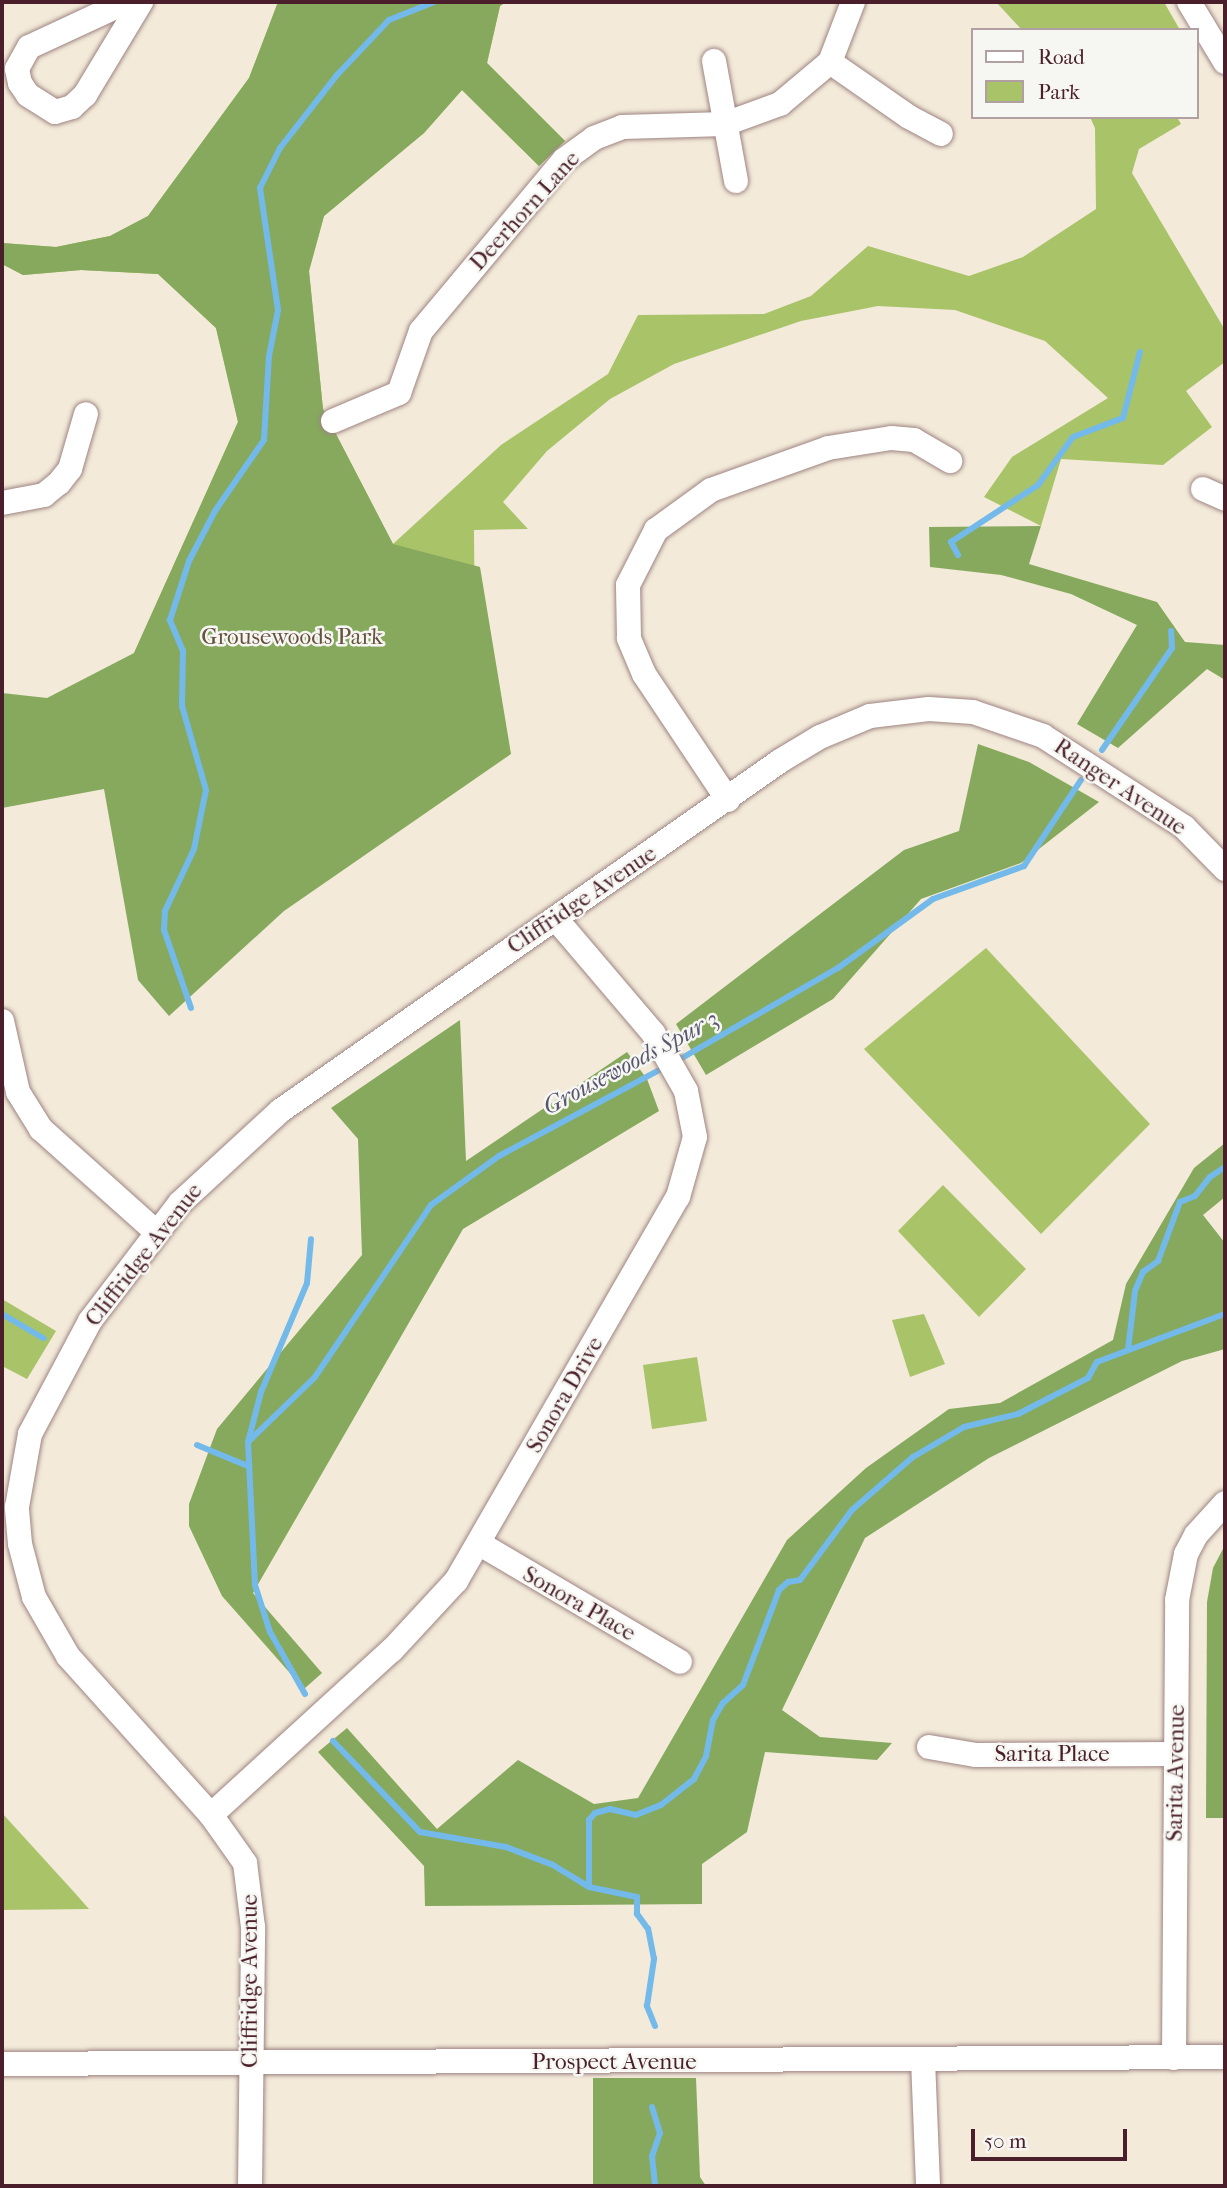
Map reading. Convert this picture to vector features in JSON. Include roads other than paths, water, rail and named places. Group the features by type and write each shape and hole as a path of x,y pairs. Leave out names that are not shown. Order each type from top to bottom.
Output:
{"street":[{"path":"126,2 29,47 18,69 19,83 28,95 55,111 72,107 85,95 141,2"},
{"name":"Deerhorn Lane","path":"333,421 399,393 421,331 560,165 594,138 651,123 725,124 780,104 830,62 853,2"},
{"path":"1189,2 1225,62"},
{"path":"714,61 736,181"},
{"path":"830,62 909,117 941,134"},
{"path":"2,503 44,495 59,483 70,469 86,414"},
{"path":"728,800 644,674 629,638 628,585 656,530 711,490 828,448 877,439 914,440 950,461"},
{"name":"Cliffridge Avenue","path":"250,2186 249,1876 240,1852 211,1815 68,1656 34,1597 20,1544 17,1507 30,1434 90,1321 156,1232 202,1180 280,1111 820,737 870,716 929,709 973,712 1043,736"},
{"name":"Ranger Avenue","path":"1043,736 1184,827 1225,869"},
{"name":"Sonora Drive","path":"211,1815 428,1615 480,1544 678,1197 695,1137 692,1108 670,1059 596,961 556,919"},
{"path":"2,1021 18,1092 41,1129 156,1232"},
{"name":"Sarita Avenue","path":"1174,2058 1176,1754 1181,1576 1196,1535 1225,1503"},
{"name":"Sonora Place","path":"480,1544 680,1662"},
{"name":"Sarita Place","path":"929,1747 976,1755 1176,1754"},
{"name":"Prospect Avenue","path":"2,2064 1225,2057"},
{"path":"923,2060 928,2186"}],"waterway":[{"path":"191,1008 164,930 165,911 194,849 206,790 182,706 183,651 170,620 189,561 215,511 264,440 269,356 278,310 260,188 280,148 337,75 389,20 434,2"},
{"path":"958,555 951,542 1038,485 1073,437 1123,418 1140,352"},
{"path":"1102,750 1172,648 1171,631"},
{"name":"Grousewoods Spur 3","path":"675,1062 838,968 933,899 1024,866 1081,780"},
{"name":"Grousewoods Spur 3","path":"248,1442 315,1377 431,1205 499,1156 665,1067"},
{"path":"1128,1350 1135,1291 1143,1272 1158,1261 1180,1202 1195,1196 1210,1177 1225,1167"},
{"path":"305,1694 270,1632 255,1585 248,1442 261,1392 307,1283 311,1239"},
{"path":"2,1314 43,1338"},
{"path":"655,2026 647,2006 654,1959 648,1929 637,1914 637,1897 589,1887 589,1820 595,1813 610,1809 636,1815 661,1805 694,1779 706,1756 713,1720 723,1703 743,1685 779,1590 788,1582 800,1580 852,1510 913,1457 964,1427 1018,1414 1088,1378 1097,1362 1225,1314"},
{"path":"197,1445 248,1466"},
{"path":"333,1741 420,1832 506,1847 553,1865 589,1887"},
{"path":"652,2107 660,2133 652,2156 655,2186"}],"park label":[{"name":"Grousewoods Park","path":"292,637"}]}
